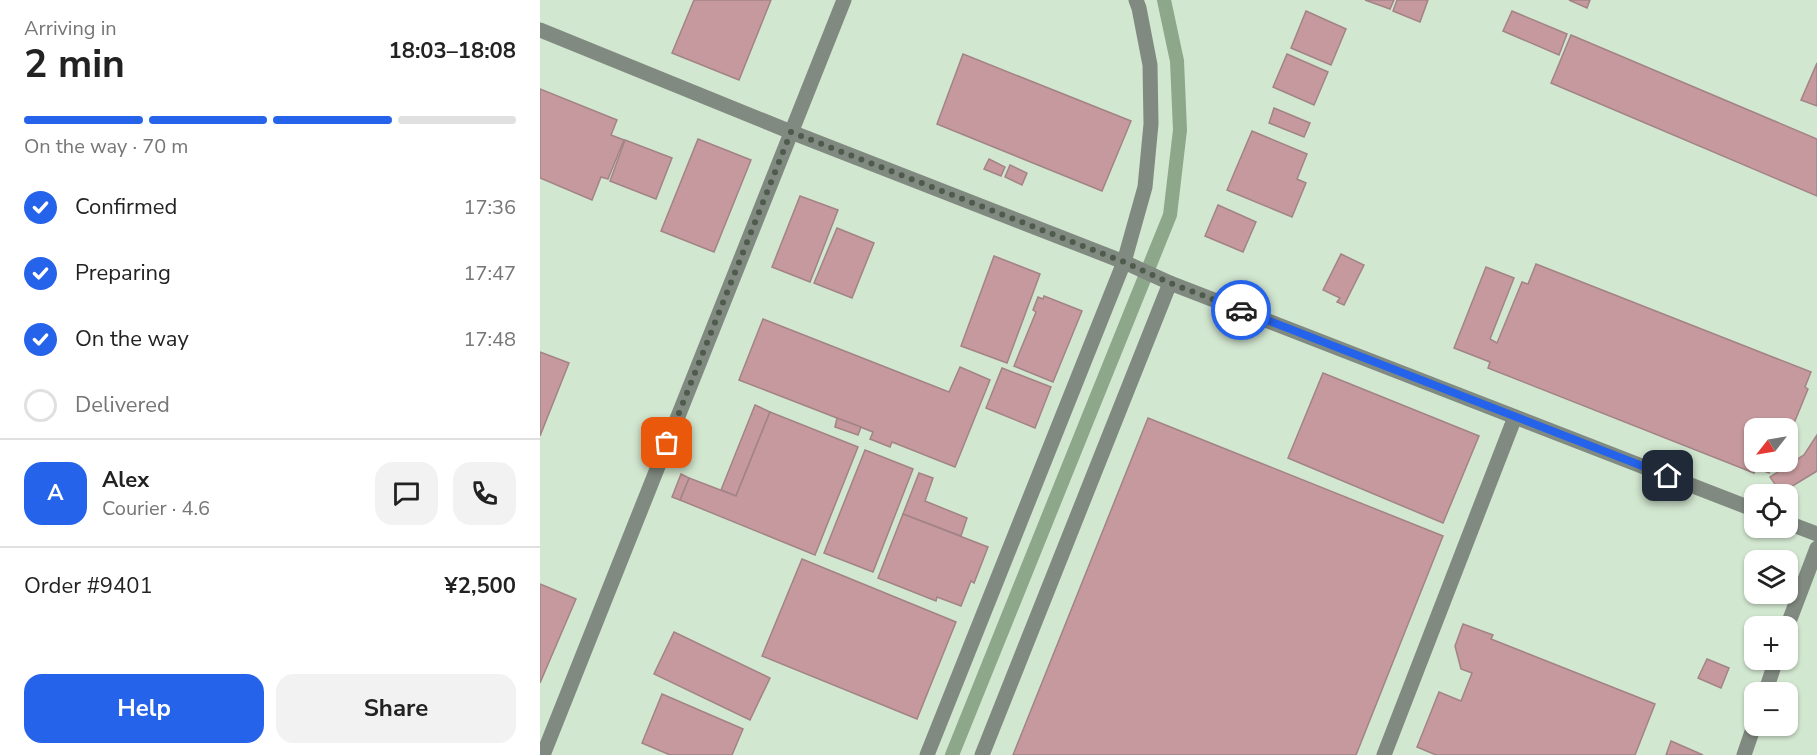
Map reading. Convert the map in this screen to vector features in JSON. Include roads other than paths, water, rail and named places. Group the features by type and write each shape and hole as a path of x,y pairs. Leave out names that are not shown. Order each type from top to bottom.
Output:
{"street":[{"path":"543,755 844,0"},
{"path":"927,755 1124,262 1145,187 1151,124 1150,65 1136,0"},
{"path":"540,30 791,132 1124,262 1170,283 1744,506"},
{"path":"981,755 1170,283"},
{"path":"1384,755 1515,417"},
{"path":"1798,527 1817,534"},
{"path":"1791,616 1817,548"},
{"path":"1744,755 1751,736"}],"waterway":[{"path":"952,755 1170,215 1180,130 1177,61 1164,0"}]}
